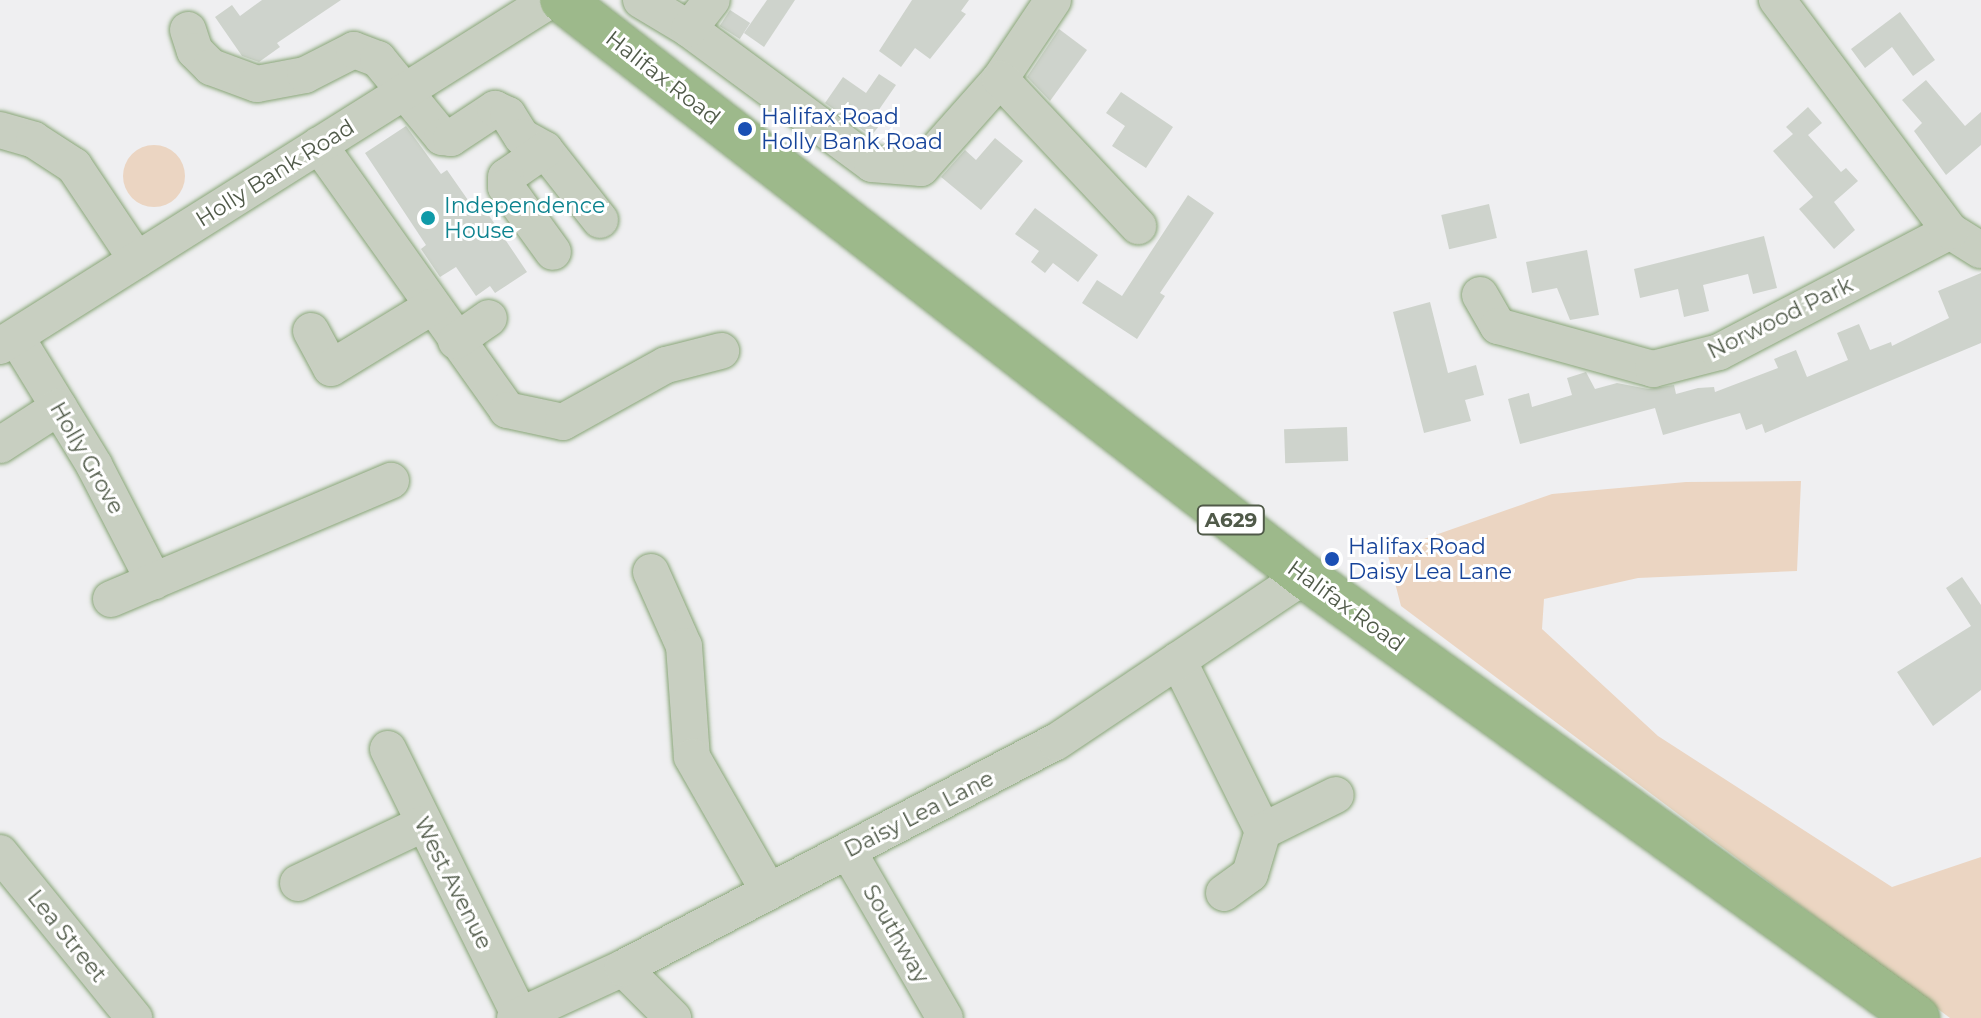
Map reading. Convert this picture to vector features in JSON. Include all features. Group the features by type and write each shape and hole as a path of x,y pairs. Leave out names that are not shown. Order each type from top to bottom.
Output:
{"highway":[{"name":"Halifax Road","path":"562,0 1304,576 1911,1017"}],"street":[{"name":"Holly Bank Road","path":"8,342 550,0"},
{"path":"641,0 689,29 872,164 921,168 1000,79 1053,0"},
{"path":"689,29 712,0"},
{"path":"1777,0 1950,231 1981,250"},
{"path":"188,30 195,51 211,67 257,84 305,75 354,50 378,59 442,137 451,138 495,109 508,115 522,137 545,150 600,220"},
{"path":"1000,79 1138,226"},
{"path":"0,130 34,140 74,166 137,260"},
{"path":"319,145 507,410 563,422 666,365 721,351"},
{"path":"545,150 506,177 506,187 553,252"},
{"name":"Norwood Park","path":"1480,295 1498,326 1653,369 1719,352 1950,231"},
{"path":"311,331 331,368 433,306"},
{"path":"456,341 489,318"},
{"name":"Holly Grove","path":"8,342 59,407 154,581"},
{"path":"0,445 59,407"},
{"path":"111,599 391,481"},
{"path":"651,572 684,646 692,757 769,892"},
{"name":"Daisy Lea Lane","path":"518,1017 623,968 1056,742 1304,576"},
{"path":"1178,660 1263,831 1250,874 1224,893"},
{"name":"West Avenue","path":"388,749 518,1017"},
{"path":"1263,831 1336,795"},
{"path":"298,883 423,824"},
{"name":"Southway","path":"848,851 945,1018"},
{"name":"Lea Street","path":"0,853 134,1018"},
{"path":"623,968 673,1018"}],"shaded area":[{"path":"154,145 166,147 176,154 183,164 183,188 176,198 166,205 154,207 142,205 132,198 125,188 123,176 125,164 132,154 142,147"},
{"path":"1801,481 1797,571 1638,578 1544,599 1542,629 1658,736 1892,887 1981,857 1981,1018 1950,1018 1401,606 1387,552 1552,494 1686,482"}],"building":[{"path":"262,0 341,0 277,43 280,47 259,62 242,56 215,17 232,5 240,16"},
{"path":"767,0 795,0 764,47 744,33"},
{"path":"912,0 969,0 961,11 966,14 930,59 915,48 901,67 879,51"},
{"path":"730,10 750,23 740,39 720,26"},
{"path":"1900,12 1935,60 1913,76 1892,47 1865,68 1851,49"},
{"path":"1059,29 1087,50 1050,101 1027,77"},
{"path":"879,74 896,85 876,114 879,126 871,136 825,103 843,77 866,93"},
{"path":"1926,80 1965,126 1981,112 1981,145 1946,175 1914,131 1922,123 1902,100"},
{"path":"1121,92 1173,127 1146,168 1112,146 1125,126 1106,113"},
{"path":"1808,107 1822,123 1808,135 1841,172 1846,168 1858,181 1834,202 1855,230 1834,249 1799,209 1813,197 1773,151 1793,134 1786,127"},
{"name":"Independence House","path":"406,126 441,174 447,170 477,213 484,208 527,272 495,293 490,286 476,296 456,267 440,277 421,249 426,245 365,153"},
{"path":"995,138 1023,161 981,210 941,177 965,150 976,160"},
{"path":"1188,195 1214,213 1160,293 1165,296 1137,339 1082,303 1097,280 1122,296"},
{"path":"1489,204 1497,238 1449,249 1441,215"},
{"path":"1035,208 1098,255 1078,282 1053,263 1045,273 1031,262 1039,251 1015,234"},
{"path":"1764,236 1777,288 1753,294 1748,274 1703,285 1709,311 1684,317 1678,289 1640,298 1634,269"},
{"path":"1587,250 1599,315 1570,320 1557,288 1532,293 1526,262"},
{"path":"1981,273 1981,343 1765,433 1762,424 1746,430 1740,413 1663,435 1655,408 1520,444 1508,399 1529,393 1532,407 1572,395 1567,378 1586,372 1595,389 1617,383 1648,389 1674,385 1676,394 1714,387 1715,392 1778,368 1774,359 1796,350 1807,377 1848,360 1837,333 1859,324 1870,350 1891,342 1892,346 1949,318 1938,291"},
{"path":"1430,302 1448,373 1476,365 1484,395 1465,400 1471,421 1424,433 1393,312"},
{"path":"1347,427 1348,461 1285,463 1284,429"},
{"path":"1962,577 1981,605 1981,690 1933,726 1897,672 1971,626 1946,588"}],"place":[{"name":"Halifax Road Holly Bank Road","path":"745,129"},
{"name":"Independence House","path":"428,218"},
{"name":"Halifax Road Daisy Lea Lane","path":"1332,559"}]}
